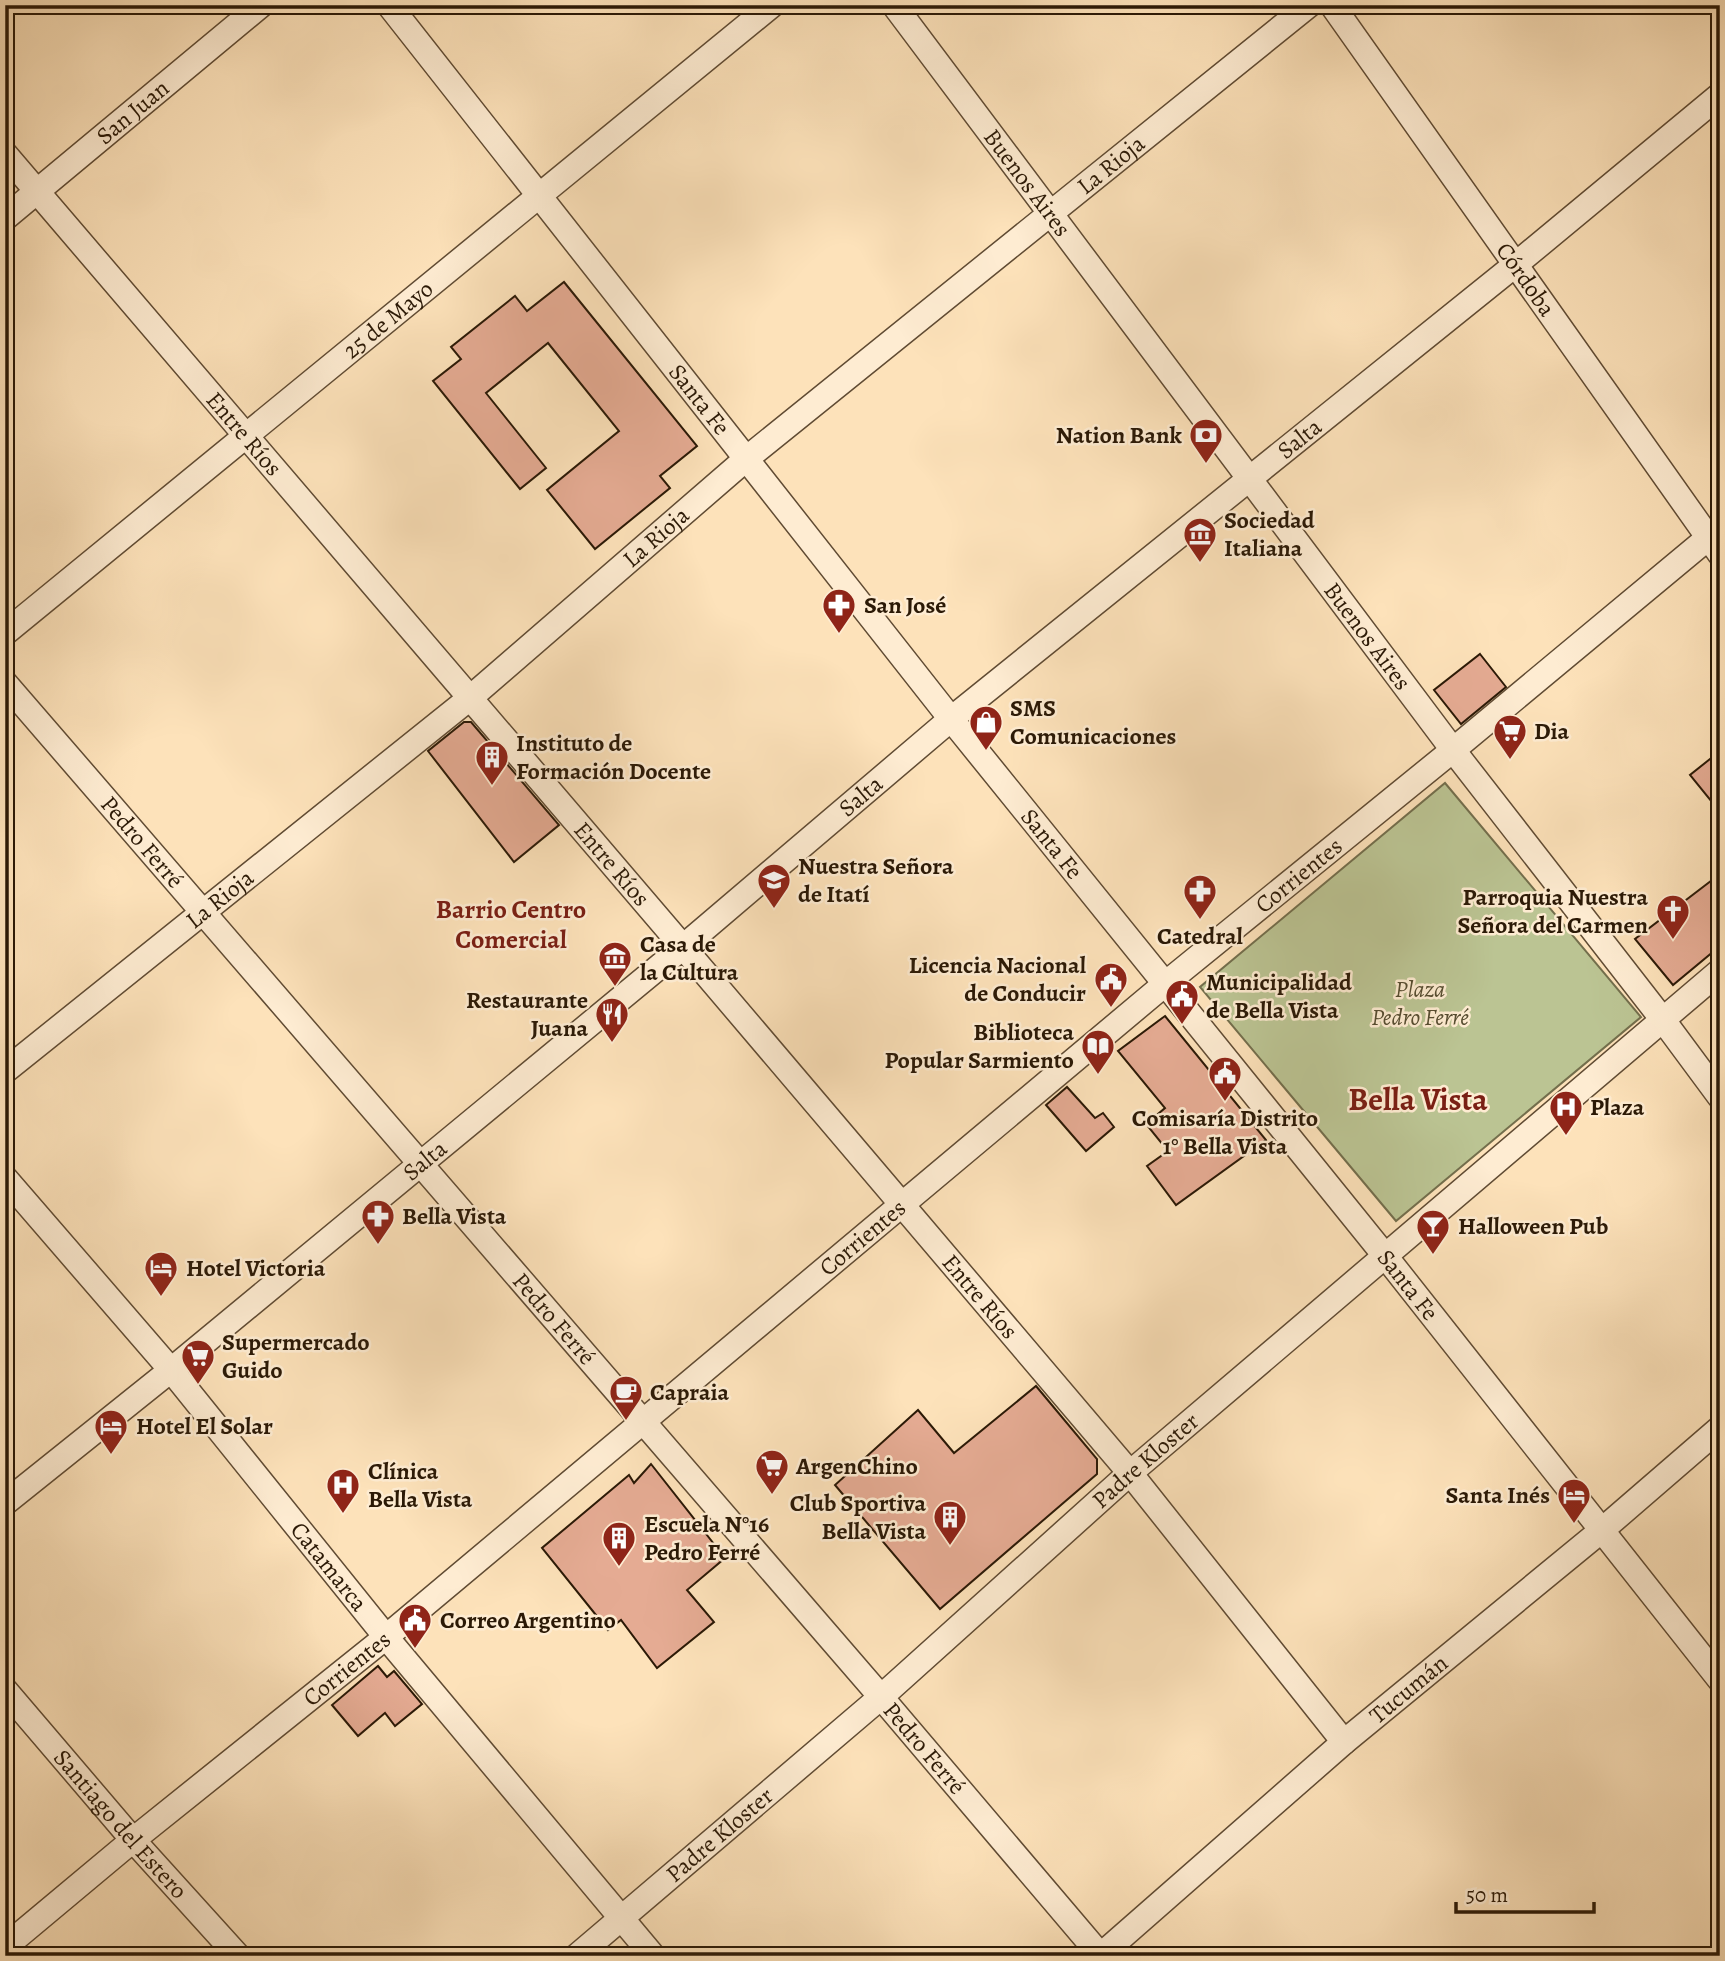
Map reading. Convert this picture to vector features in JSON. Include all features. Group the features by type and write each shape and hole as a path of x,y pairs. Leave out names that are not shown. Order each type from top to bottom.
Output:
{"street":[{"name":"San Juan","path":"5,218 261,5"},
{"name":"Santa Fe","path":"389,5 951,719 1385,1257 1720,1680"},
{"name":"25 de Mayo","path":"5,633 772,5"},
{"name":"Buenos Aires","path":"894,5 1453,750 1720,1097"},
{"name":"La Rioja","path":"5,1071 470,698 746,459 1308,5"},
{"name":"Córdoba","path":"1332,5 1515,265 1716,540"},
{"name":"Salta","path":"5,1503 172,1370 683,947 951,719 1515,265 1720,95"},
{"name":"Entre Ríos","path":"5,154 1130,1473 1344,1742"},
{"name":"Corrientes","path":"5,1947 133,1840 386,1637 1165,984 1716,540"},
{"name":"Pedro Ferré","path":"5,683 881,1697 1100,1956"},
{"name":"Padre Kloster","path":"576,1956 881,1697 1130,1473 1720,971"},
{"name":"Catamarca","path":"5,1178 172,1370 386,1637 653,1956"},
{"name":"Tucumán","path":"1100,1956 1344,1742 1602,1530 1720,1428"},
{"name":"Santiago del Estero","path":"5,1690 133,1840 238,1956"}],"green space":[{"name":"Plaza Pedro Ferré","path":"1445,783 1641,1017 1396,1221 1200,987"}],"building":[{"path":"564,282 697,446 660,476 670,488 595,549 547,490 619,431 548,343 486,393 546,468 520,489 433,381 461,359 451,347 515,296 527,311"},
{"path":"1480,654 1506,687 1461,724 1434,690"},
{"name":"Instituto de Formación Docente","path":"464,722 471,722 559,825 514,862 428,751"},
{"path":"1720,751 1720,812 1690,775"},
{"path":"1720,874 1720,946 1673,985 1635,939"},
{"path":"1165,1016 1266,1140 1176,1205 1147,1166 1168,1151 1146,1124 1165,1108 1118,1051"},
{"name":"Biblioteca Popular Sarmiento","path":"1067,1087 1095,1118 1103,1113 1114,1127 1086,1151 1046,1105"},
{"name":"Club Sportiva Bella Vista","path":"1036,1386 1097,1459 1097,1474 940,1609 835,1485 918,1410 954,1453"},
{"name":"Escuela N°16 Pedro Ferré","path":"651,1464 725,1558 687,1590 714,1622 657,1668 621,1620 608,1630 542,1548 629,1475 634,1483"},
{"name":"Correo Argentino","path":"378,1666 387,1677 394,1671 422,1704 395,1726 385,1713 358,1736 332,1705"}],"place":[{"name":"Nation Bank","path":"1206,465"},
{"name":"Sociedad Italiana","path":"1200,564"},
{"name":"San José","path":"839,635"},
{"name":"SMS Comunicaciones","path":"986,752"},
{"name":"Dia","path":"1510,761"},
{"name":"Instituto de Formación Docente","path":"492,787"},
{"name":"Nuestra Señora de Itatí","path":"774,910"},
{"name":"Catedral","path":"1200,921"},
{"name":"Parroquia Nuestra Señora del Carmen","path":"1673,941"},
{"name":"Casa de la Cultura","path":"615,988"},
{"name":"Licencia Nacional de Conducir","path":"1111,1009"},
{"name":"Municipalidad de Bella Vista","path":"1182,1026"},
{"name":"Restaurante Juana","path":"612,1044"},
{"name":"Biblioteca Popular Sarmiento","path":"1098,1076"},
{"name":"Comisaría Distrito 1° Bella Vista","path":"1225,1103"},
{"name":"Plaza","path":"1566,1137"},
{"name":"Bella Vista","path":"378,1246"},
{"name":"Halloween Pub","path":"1433,1256"},
{"name":"Hotel Victoria","path":"161,1298"},
{"name":"Supermercado Guido","path":"198,1386"},
{"name":"Capraia","path":"626,1422"},
{"name":"Hotel El Solar","path":"111,1456"},
{"name":"ArgenChino","path":"772,1496"},
{"name":"Clínica Bella Vista","path":"343,1515"},
{"name":"Santa Inés","path":"1574,1525"},
{"name":"Club Sportiva Bella Vista","path":"950,1547"},
{"name":"Escuela N°16 Pedro Ferré","path":"619,1568"},
{"name":"Correo Argentino","path":"415,1650"}],"district":[{"name":"Barrio Centro Comercial","path":"511,924"},
{"name":"Bella Vista","path":"1418,1099"}]}
